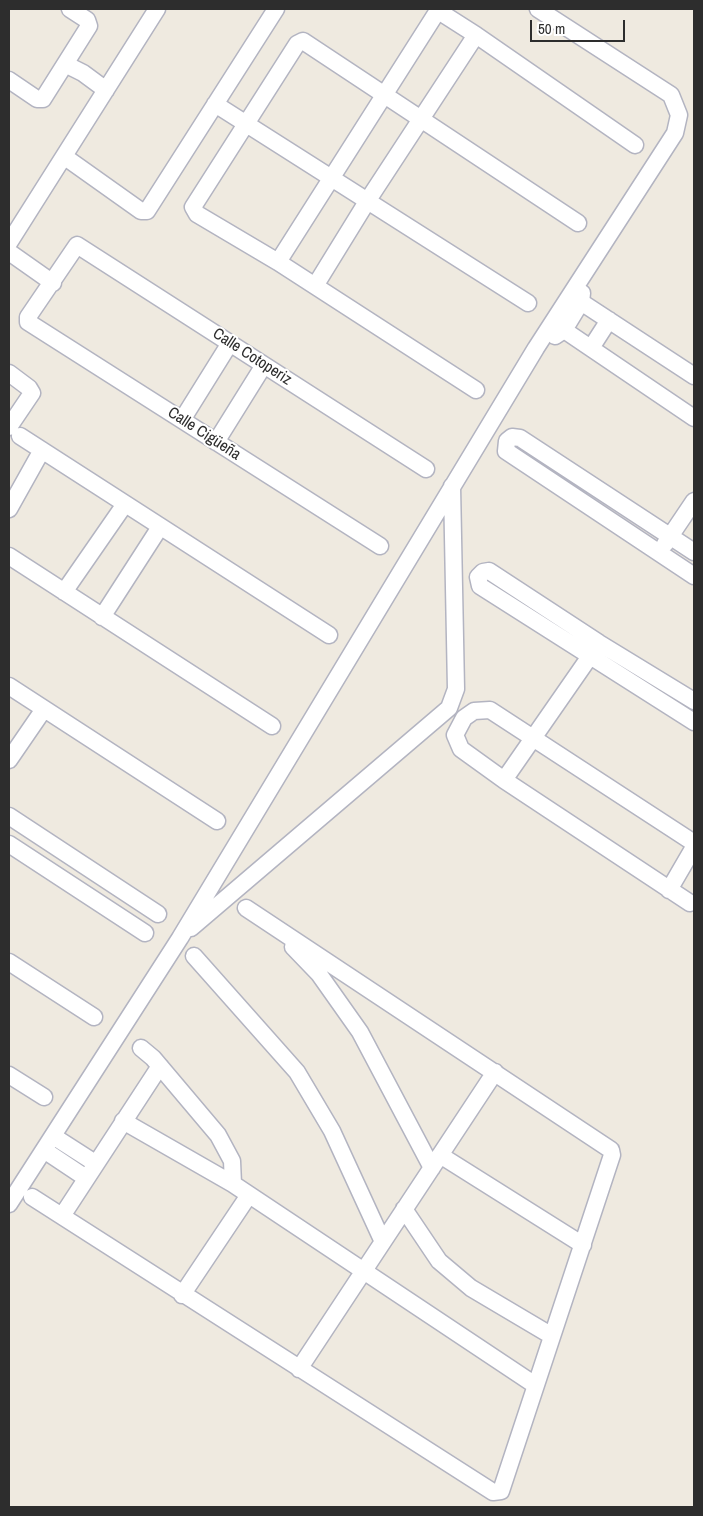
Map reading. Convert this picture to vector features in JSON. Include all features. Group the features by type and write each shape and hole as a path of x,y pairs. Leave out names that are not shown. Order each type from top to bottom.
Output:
{"street":[{"path":"9,80 41,100 90,22 70,9"},
{"path":"9,243 157,9"},
{"path":"64,158 144,212 147,211 276,9"},
{"path":"9,1204 180,938 536,348 582,274 675,133 679,115 671,95 538,9"},
{"path":"278,262 333,179 437,12 440,12 476,36 635,145"},
{"path":"315,286 419,120 476,36"},
{"path":"476,390 278,262 197,214 193,206 300,42 303,41 419,120 578,223"},
{"path":"65,64 84,73 106,90"},
{"path":"216,104 528,304"},
{"name":"Calle Cotoperiz","path":"53,283 77,245 426,469"},
{"path":"9,252 53,283"},
{"path":"536,348 564,330 581,302 582,274"},
{"name":"Calle Cigüeña","path":"53,283 28,317 28,322 380,546"},
{"path":"581,302 694,376"},
{"path":"591,348 609,320"},
{"path":"564,330 694,418"},
{"path":"182,420 230,343"},
{"path":"216,442 264,365"},
{"path":"9,373 29,388 32,393 14,432 329,635"},
{"path":"694,552 520,438 512,437 507,441 506,451 694,576"},
{"path":"11,498 42,450"},
{"path":"180,938 449,708 456,689 452,486"},
{"path":"659,554 694,501"},
{"path":"64,592 125,504"},
{"path":"102,617 160,526"},
{"path":"9,556 272,726"},
{"path":"694,701 599,643 489,571 483,572 478,577 480,586 694,722"},
{"path":"504,780 599,643"},
{"path":"9,686 217,821"},
{"path":"449,708 464,720"},
{"path":"9,760 44,709"},
{"path":"690,903 460,749 455,735 464,720 474,711 490,710 694,843"},
{"path":"9,816 158,914"},
{"path":"9,844 145,933"},
{"path":"669,890 694,847"},
{"path":"32,1197 299,1369 497,1492 501,1490 612,1156 611,1150 246,908"},
{"path":"272,925 318,974 360,1032 436,1162 583,1245"},
{"path":"194,956 297,1072 332,1131 383,1242"},
{"path":"9,962 94,1017"},
{"path":"141,1048 160,1066 218,1135 232,1161 233,1184"},
{"path":"62,1216 94,1163 160,1066"},
{"path":"299,1369 494,1072"},
{"path":"9,1075 44,1097"},
{"path":"124,1121 233,1184 535,1385"},
{"path":"53,1136 94,1163"},
{"path":"44,1150 86,1178"},
{"path":"182,1294 249,1195"},
{"path":"404,1209 439,1261 471,1288 552,1336"}]}
